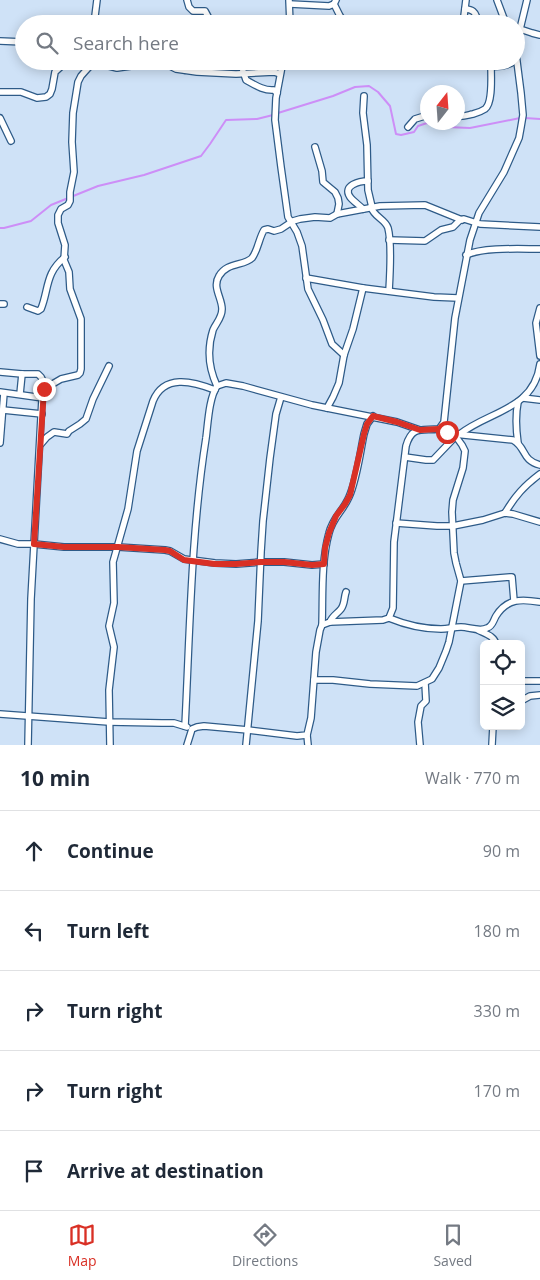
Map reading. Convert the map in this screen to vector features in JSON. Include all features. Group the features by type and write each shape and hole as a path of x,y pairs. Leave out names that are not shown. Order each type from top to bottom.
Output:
{"street":[{"path":"95,15 97,0"},
{"path":"187,0 191,9 205,11 207,15"},
{"path":"464,15 466,0"},
{"path":"497,0 503,15"},
{"path":"523,15 527,0"},
{"path":"290,15 290,2 329,6 335,2 340,15"},
{"path":"465,8 473,10 476,15"},
{"path":"525,31 540,34"},
{"path":"0,41 15,42"},
{"path":"0,92 21,92 37,98 46,97 50,94 55,72 57,70"},
{"path":"44,389 61,379 78,375 82,369 81,318 70,290 69,272 65,263 65,245 58,223 58,215 61,209 68,205 70,201 70,187 74,172 73,113 78,82 86,70"},
{"path":"185,70 243,74 274,72 280,74"},
{"path":"242,70 248,82 260,88 270,91 274,90 277,93"},
{"path":"281,70 275,114 287,210 291,222 298,232 302,246 308,289 332,344 344,355"},
{"path":"465,116 484,110 487,107 493,70"},
{"path":"439,429 444,422 454,318 466,255 479,213 504,172 519,138 523,115 517,70"},
{"path":"364,96 363,113 370,202 375,215 387,225 390,253 389,291"},
{"path":"408,127 415,119 420,117"},
{"path":"0,118 11,141"},
{"path":"315,147 323,182 335,192 338,198 337,214"},
{"path":"362,209 349,196 348,191 351,186 358,182 368,182"},
{"path":"185,726 197,514 203,457 211,406 216,388 209,358 214,330 222,311 217,289 218,278 223,270 252,258 264,230 274,231 281,229 291,222 306,218 330,218 337,214 372,207 425,205 462,220 475,223 540,227"},
{"path":"389,240 425,241 441,230 453,226 462,220"},
{"path":"466,255 483,250 540,249"},
{"path":"27,307 38,311 41,309 50,277 57,264 65,257"},
{"path":"306,278 363,288 458,298"},
{"path":"327,408 339,383 344,355 353,329 363,288"},
{"path":"540,308 536,323 540,356"},
{"path":"405,457 434,460 456,435 521,400 531,389 537,378 540,364"},
{"path":"41,444 54,432 67,434 86,419 93,399 109,366"},
{"path":"0,372 38,374 43,382 44,389 31,599 28,745"},
{"path":"20,394 22,374"},
{"path":"110,745 109,678 114,647 109,622 114,603 113,562 131,496 135,462 156,394 160,388 175,382 198,383 216,388 226,383 327,408 373,416 420,430"},
{"path":"0,443 3,410 2,393 43,398"},
{"path":"246,745 258,621 270,458 280,397"},
{"path":"521,400 540,400"},
{"path":"521,400 516,418 518,443 527,459 540,465"},
{"path":"3,410 42,414"},
{"path":"308,745 307,735 311,718 319,636 322,625 325,548 332,524 350,495 364,434 367,424 373,416"},
{"path":"389,618 393,608 393,552 396,523 408,437 420,430 439,429 456,435 513,440 518,443"},
{"path":"314,680 417,686 432,679 439,668 452,628 460,581 452,526 452,504 463,468 465,451 456,435"},
{"path":"505,513 512,499 540,474"},
{"path":"396,523 452,526 483,520 505,513 540,522"},
{"path":"0,539 18,544 165,550 184,560 226,564 284,562 312,565 324,564"},
{"path":"460,581 510,577 512,578 514,601"},
{"path":"330,622 331,618 340,610 346,592"},
{"path":"322,625 330,622 383,620 389,618 402,624 417,627 484,629 489,628 496,615 514,601 522,599 540,602"},
{"path":"474,628 491,636 494,640"},
{"path":"525,680 540,681"},
{"path":"420,745 418,722 421,706 426,701 426,683"},
{"path":"525,699 540,695"},
{"path":"0,714 109,722 162,722 174,723 192,730"},
{"path":"187,745 192,730 204,726 297,736 307,735"},
{"path":"492,745 493,730"}],"waterway":[{"path":"278,113 355,87 369,86 378,92 390,106 396,134 401,135 414,132 418,126 427,123 446,127 470,128 520,118"},
{"path":"0,228 31,221 51,205 98,186 144,175 201,156 226,120 257,119 273,115"},
{"path":"525,118 540,119"}],"route":[{"path":"44,389 34,544 64,547 104,546 165,550 184,560 215,564 284,562 302,565 324,564 325,548 329,533 336,516 350,495 369,420 373,416 420,430 439,429 447,432"}]}
